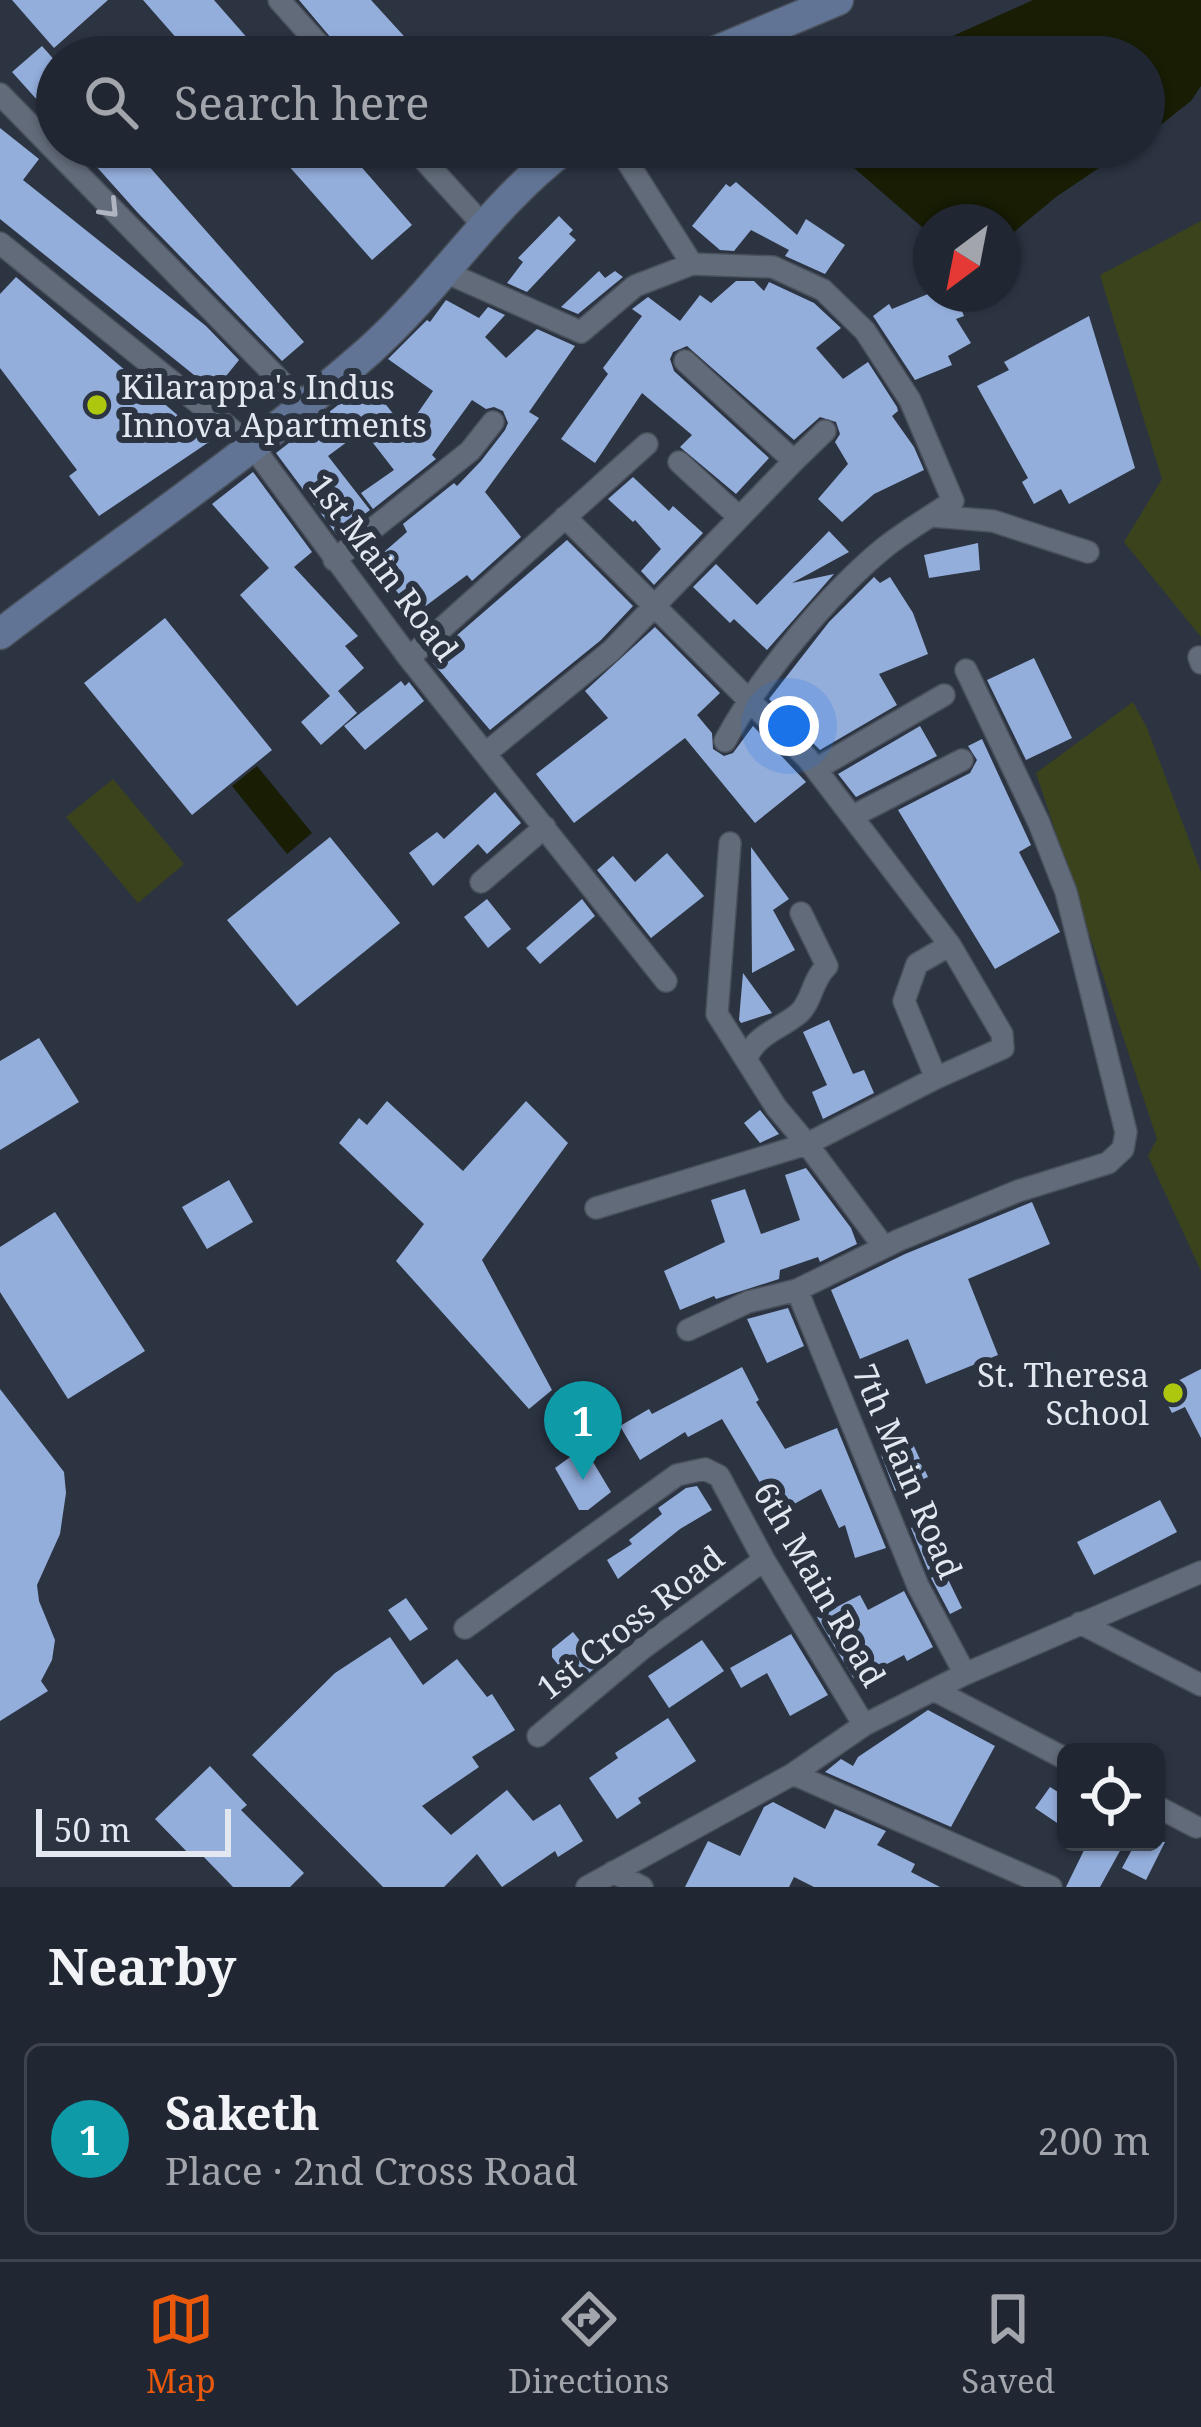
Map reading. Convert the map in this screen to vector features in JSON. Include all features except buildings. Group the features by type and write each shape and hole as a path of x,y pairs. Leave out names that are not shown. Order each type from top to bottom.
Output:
{"street":[{"path":"279,0 311,36"},
{"path":"745,36 838,0"},
{"path":"0,94 36,131"},
{"path":"72,168 304,405"},
{"path":"431,168 483,225"},
{"path":"0,634 253,447 373,347 539,168"},
{"path":"632,168 692,263"},
{"name":"1st Main Road","path":"0,243 253,447 409,658 666,981"},
{"path":"445,272 581,332 635,286 692,263 773,267 824,290 865,331 910,400 953,501 867,564 748,700 725,741"},
{"path":"685,361 794,461"},
{"path":"334,560 470,451 494,422"},
{"path":"486,753 610,651 825,431"},
{"path":"409,658 646,444"},
{"path":"679,463 739,517"},
{"path":"931,516 993,521 1088,552"},
{"path":"565,517 816,769 950,945 1002,1034 1003,1048 807,1144 596,1208"},
{"path":"688,1330 748,1302 797,1290 884,1247 1018,1191 1108,1163 1123,1149 1126,1132 1066,892 1039,823 966,670"},
{"path":"816,769 944,695"},
{"path":"853,816 962,760"},
{"path":"481,882 545,827"},
{"path":"730,843 717,1014 776,1106 884,1247"},
{"path":"747,1057 752,1045 802,1012 812,982 827,966 800,914"},
{"path":"936,1078 904,1001 917,964 950,945"},
{"name":"7th Main Road","path":"797,1290 918,1586 965,1674"},
{"name":"6th Main Road","path":"465,1628 677,1475 705,1469 719,1476 864,1725"},
{"name":"1st Cross Road","path":"538,1736 643,1648 764,1560"},
{"path":"587,1887 793,1774 864,1725 965,1674 1201,1572"},
{"path":"1080,1623 1201,1685"},
{"path":"936,1691 1057,1754"},
{"path":"793,1774 1051,1887"},
{"path":"1165,1811 1196,1827"},
{"path":"613,1872 642,1887"}],"green space":[{"path":"1201,221 1201,637 1124,542 1162,479 1100,275"},
{"path":"1133,702 1201,872 1201,1271 1148,1156 1157,1139 1036,773"},
{"path":"113,779 184,864 138,903 66,817"}],"shaded area":[{"path":"1033,0 1201,0 1201,86 1191,101 1165,121 1165,36 953,36"},
{"path":"854,168 1099,168 1021,226 1021,204 913,204 913,219"},
{"path":"257,766 312,833 287,854 232,786"}],"place":[{"name":"Kilarappa's Indus Innova Apartments","path":"97,405"},
{"name":"St. Theresa School","path":"1173,1393"},
{"name":"Saketh","path":"583,1480"}]}
